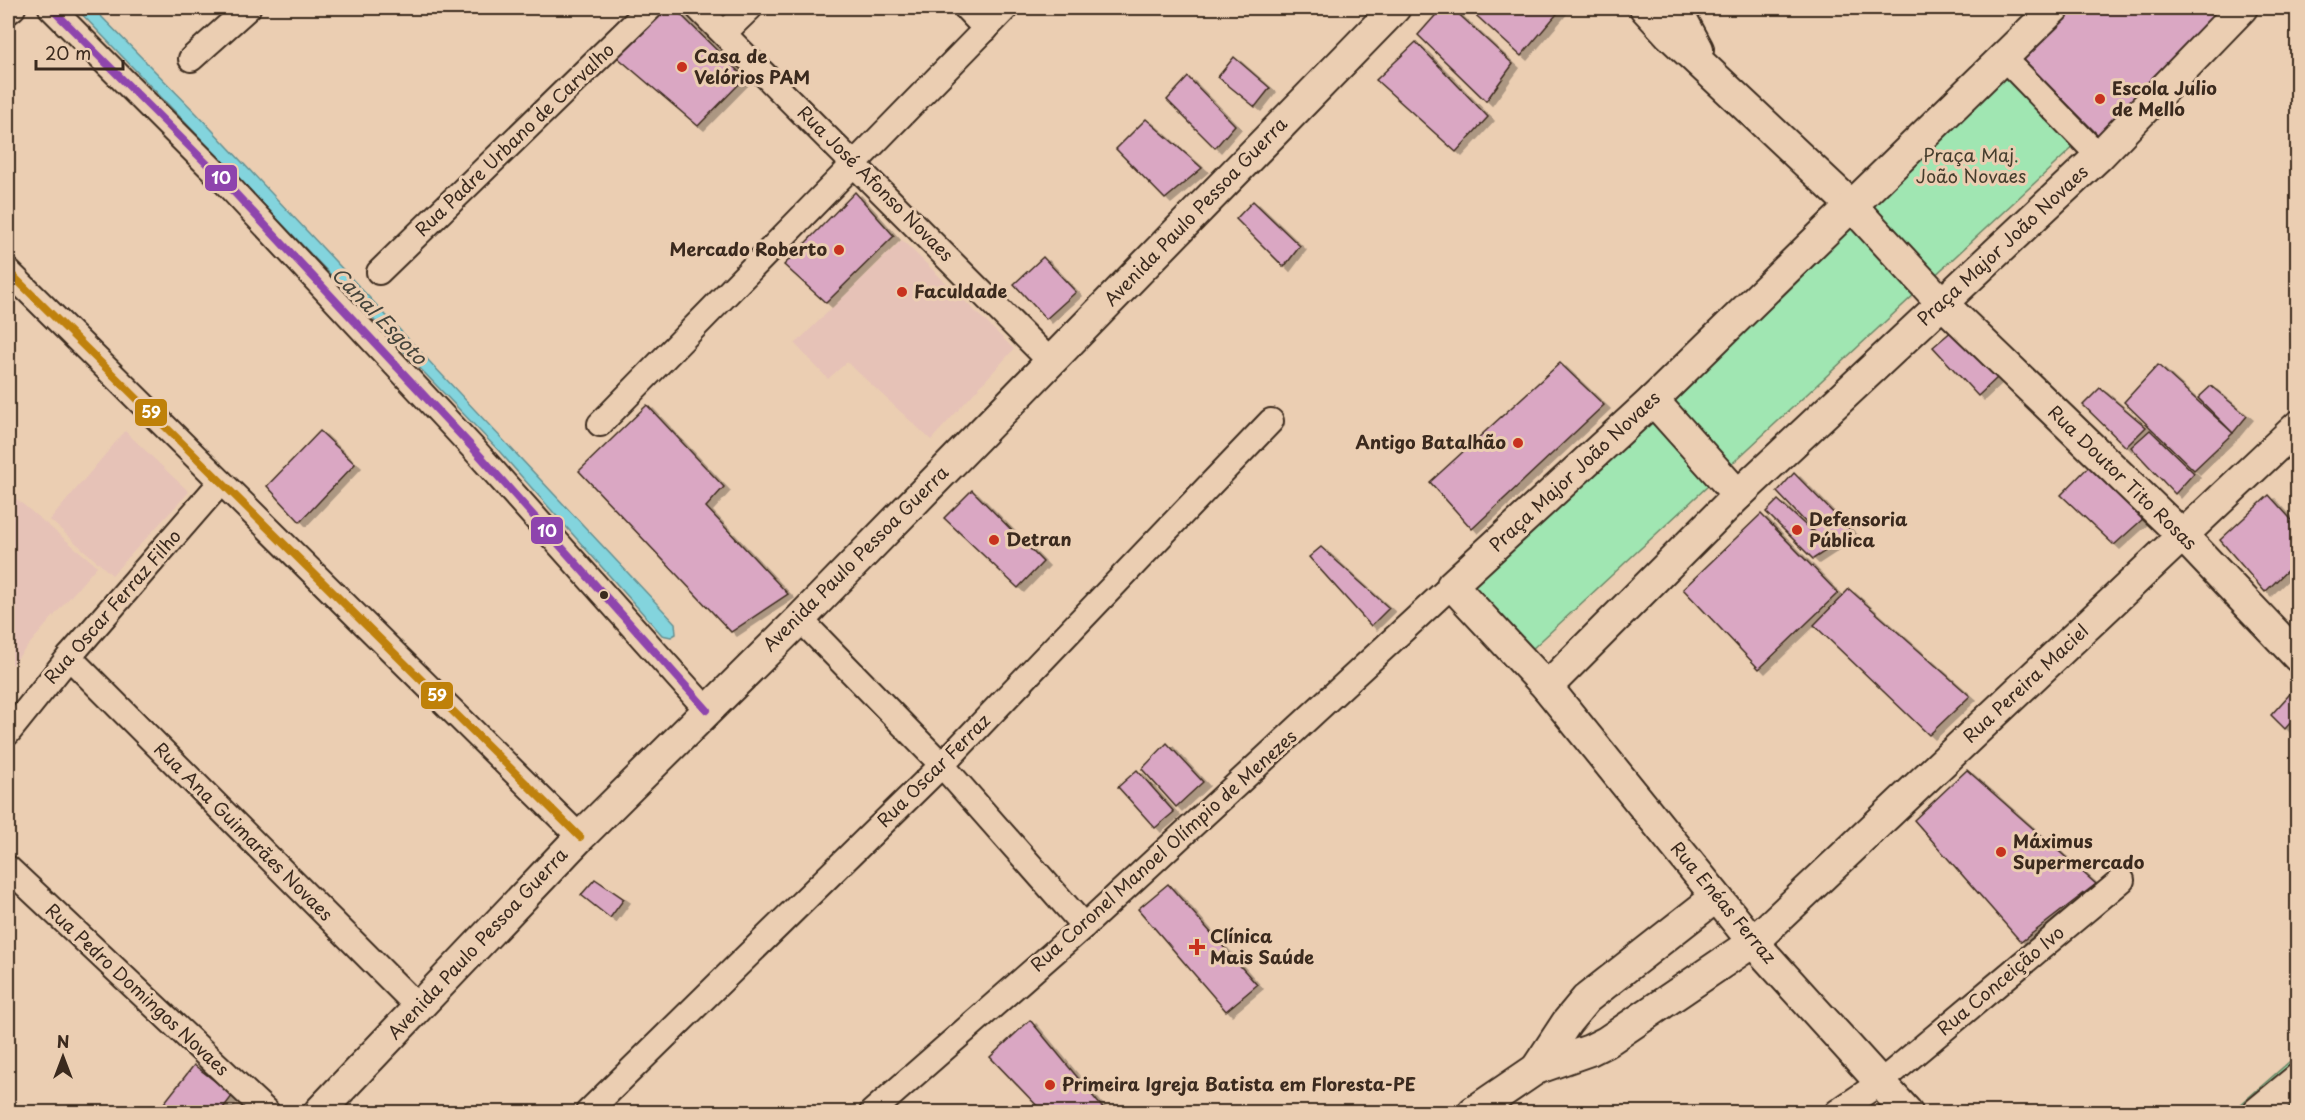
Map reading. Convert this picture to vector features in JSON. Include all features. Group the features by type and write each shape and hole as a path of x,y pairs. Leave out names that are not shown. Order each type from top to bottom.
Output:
{"street":[{"path":"8,12 13,8"},
{"path":"51,8 219,177 448,421 707,710"},
{"path":"191,59 248,8"},
{"name":"Rua Padre Urbano de Carvalho","path":"379,272 650,8"},
{"name":"Rua José Afonso Novaes","path":"698,8 1050,361"},
{"path":"724,33 750,8"},
{"path":"966,8 986,29"},
{"path":"600,424 1006,8"},
{"name":"Avenida Paulo Pessoa Guerra","path":"319,1113 580,837 800,619 1395,8"},
{"name":"Rua Doutor Tito Rosas","path":"1645,8 1682,18 1712,72 1852,206 1942,303 2183,536 2298,657"},
{"path":"2004,58 2054,8"},
{"path":"2099,156 2242,8"},
{"name":"Praça Major João Novaes","path":"1452,585 1653,400 2004,58 2099,156 1738,495 1547,687"},
{"path":"8,271 580,837"},
{"path":"1653,400 1738,495"},
{"name":"Rua Oscar Ferraz","path":"588,1113 942,765 1271,421"},
{"name":"Rua Pereira Maciel","path":"1536,1069 1606,1042 1753,942 2298,426"},
{"name":"Rua Oscar Ferraz Filho","path":"8,733 69,657 221,482"},
{"name":"Rua Enéas Ferraz","path":"1452,585 1547,687 1753,942 1907,1113"},
{"name":"Rua Coronel Manoel Olímpio de Menezes","path":"872,1113 1084,926 1452,585"},
{"path":"800,619 942,765 1084,926"},
{"name":"Rua Ana Guimarães Novaes","path":"69,657 418,1007"},
{"name":"Rua Pedro Domingos Novaes","path":"8,868 267,1113"},
{"name":"Rua Conceição Ivo","path":"1838,1113 1881,1082 2122,880"},
{"path":"1473,1113 1536,1069 1567,1022 1586,999 1716,897"},
{"path":"2258,1113 2298,1079"}],"shaded area":[{"name":"Faculdade","path":"902,240 1014,349 931,440 847,362 828,379 795,344"},
{"path":"125,431 189,492 112,575 50,520"},
{"path":"8,492 97,566 8,669"}],"green space":[{"name":"Praça Maj. João Novaes","path":"2004,58 2081,140 1530,651 1466,577"},
{"path":"2297,1055 2297,1112 2232,1112"}],"water":[{"name":"Canal Esgoto","path":"76,8 93,8 197,114 675,623 676,634 671,637 662,635 499,451"}],"building":[{"name":"Casa de Velórios PAM","path":"665,8 674,8 745,78 698,126 617,57"},
{"path":"1442,8 1452,8 1513,64 1486,101 1418,35"},
{"path":"1468,8 1562,8 1521,56"},
{"name":"Escola Julio de Mello","path":"2073,8 2232,8 2100,137 2023,60"},
{"path":"1416,42 1488,117 1456,152 1376,80"},
{"path":"1234,57 1270,88 1255,107 1218,77"},
{"path":"1188,77 1235,125 1215,148 1167,100"},
{"path":"1146,119 1202,168 1165,199 1116,149"},
{"name":"Mercado Roberto","path":"855,192 894,236 826,303 784,265"},
{"path":"1253,201 1300,246 1284,267 1236,219"},
{"path":"1043,257 1076,292 1046,319 1014,284"},
{"path":"1953,330 1997,378 1978,396 1933,347"},
{"name":"Antigo Batalhão","path":"1560,363 1604,405 1472,529 1430,482"},
{"path":"2158,365 2233,433 2194,470 2124,402"},
{"path":"2211,386 2247,416 2233,433 2198,398"},
{"path":"2100,388 2146,427 2126,447 2083,405"},
{"path":"647,405 724,487 706,507 788,594 731,632 579,471"},
{"path":"2150,430 2194,473 2175,494 2131,447"},
{"path":"320,431 355,464 300,522 267,486"},
{"path":"2092,463 2144,518 2114,545 2061,495"},
{"path":"1794,473 1851,531 1830,548 1777,492"},
{"name":"Detran","path":"972,490 1043,562 1018,588 944,518"},
{"path":"2269,495 2298,527 2298,560 2265,592 2220,540"},
{"name":"Defensoria Pública","path":"1778,500 1830,548 1813,559 1766,512"},
{"path":"1761,514 1838,593 1759,669 1683,589"},
{"path":"1321,547 1389,608 1371,626 1309,557"},
{"path":"1849,589 1970,696 1929,735 1814,625"},
{"path":"2298,685 2298,714 2285,729 2271,715"},
{"path":"1167,743 1203,782 1176,807 1142,769"},
{"path":"1137,770 1174,812 1155,828 1118,787"},
{"name":"Máximus Supermercado","path":"1967,770 2096,884 2021,942 1914,820"},
{"path":"595,879 624,899 610,918 581,895"},
{"name":"Clínica Mais Saúde","path":"1168,884 1257,985 1226,1011 1138,909"},
{"name":"Primeira Igreja Batista em Floresta-PE","path":"1030,1020 1106,1112 1043,1112 990,1057"},
{"path":"194,1065 233,1095 220,1112 157,1112"}],"transit line":[{"name":"10","path":"51,8 220,177 472,447 707,710"},
{"name":"59","path":"8,271 580,837"}],"place":[{"name":"Casa de Velórios PAM","path":"682,67"},
{"name":"Escola Julio de Mello","path":"2100,99"},
{"name":"Mercado Roberto","path":"839,250"},
{"name":"Faculdade","path":"902,292"},
{"name":"Antigo Batalhão","path":"1518,443"},
{"name":"Defensoria Pública","path":"1797,530"},
{"name":"Detran","path":"994,540"},
{"name":"Máximus Supermercado","path":"2001,852"},
{"name":"Clínica Mais Saúde","path":"1197,947"},
{"name":"Primeira Igreja Batista em Floresta-PE","path":"1050,1085"}]}
